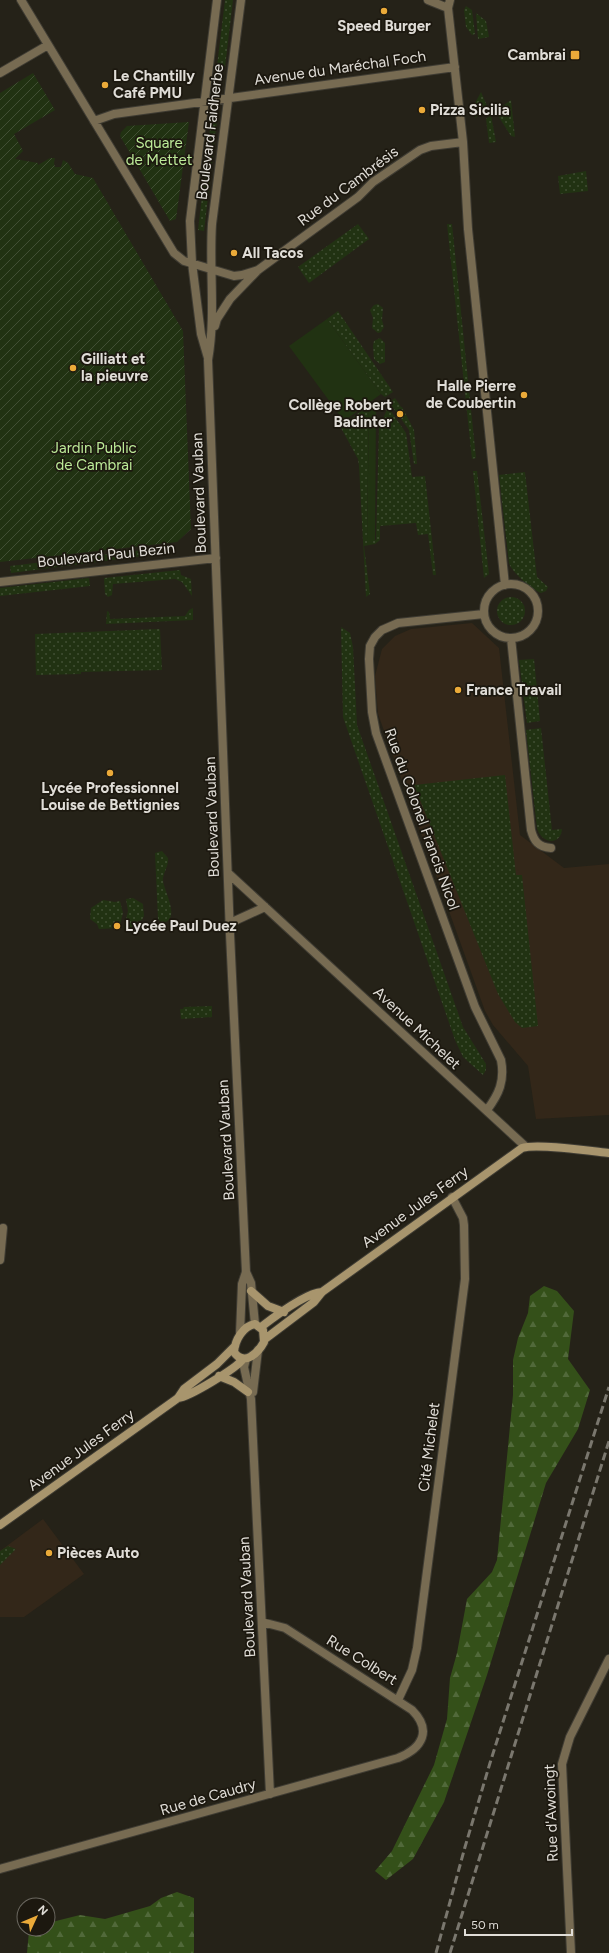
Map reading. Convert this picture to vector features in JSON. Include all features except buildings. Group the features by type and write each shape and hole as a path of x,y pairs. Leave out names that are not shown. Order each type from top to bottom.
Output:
{"main road":[{"path":"526,1147 544,1147 609,1153"},
{"name":"Avenue Jules Ferry","path":"265,1339 314,1302 322,1292 512,1154 526,1147"},
{"path":"252,1291 268,1306 284,1312"},
{"name":"Avenue Jules Ferry","path":"258,1326 310,1296 322,1292"},
{"path":"249,1326 258,1326 265,1339 258,1350 244,1359 236,1354 235,1346 240,1334 249,1326"},
{"name":"Avenue Jules Ferry","path":"178,1398 184,1389 217,1364 235,1346"},
{"name":"Avenue Jules Ferry","path":"0,1525 178,1398 196,1392 219,1376 236,1367 244,1359"},
{"path":"219,1376 234,1382 250,1396"}],"street":[{"name":"Rue du Cambrésis","path":"21,0 171,249 179,258 237,276 258,270"},
{"name":"Boulevard Faidherbe","path":"192,263 191,212 206,101 217,0"},
{"name":"Boulevard Faidherbe","path":"211,268 212,224 241,0"},
{"path":"428,0 448,8"},
{"path":"450,0 448,8 463,142 468,229 505,585"},
{"path":"0,73 48,44"},
{"name":"Avenue du Maréchal Foch","path":"94,121 114,114 455,67"},
{"name":"Rue du Cambrésis","path":"213,334 216,319 221,311 236,292 258,270 358,197 367,186 409,157 431,146 463,142"},
{"name":"Boulevard Vauban","path":"192,263 201,334 208,360 230,923 246,1272 242,1284 240,1334"},
{"name":"Boulevard Vauban","path":"208,360 213,334 211,268"},
{"name":"Boulevard Paul Bezin","path":"0,582 216,558"},
{"path":"505,585 514,585 526,589 535,599 538,611 536,622 529,632 519,637 511,638 501,636 493,631 487,624 484,614 489,596 498,588 505,585"},
{"name":"Rue du Colonel Francis Nicol","path":"484,614 405,621 392,624 382,630 372,642 368,658 372,712 376,733 475,1007 501,1060 503,1069 501,1086 495,1099 486,1110"},
{"path":"511,638 531,830 538,845 551,848"},
{"name":"Avenue Michelet","path":"228,874 526,1147"},
{"path":"230,923 265,907"},
{"name":"Cité Michelet","path":"398,1700 412,1670 417,1648 464,1288 464,1225 463,1218 452,1197"},
{"path":"0,1260 3,1228"},
{"name":"Boulevard Vauban","path":"246,1272 250,1279 258,1326"},
{"name":"Boulevard Vauban","path":"250,1396 258,1350"},
{"name":"Boulevard Vauban","path":"244,1359 244,1367 248,1377 250,1396 270,1794"},
{"name":"Rue Colbert","path":"262,1622 284,1628 412,1710 420,1720 423,1731 420,1743"},
{"name":"Rue d'Awoingt","path":"571,1953 562,1764 570,1737 609,1659"},
{"name":"Rue de Caudry","path":"0,1869 398,1758 411,1752 420,1743"}],"shaded area":[{"path":"472,623 499,648 520,835 564,868 609,864 609,1115 536,1119 528,1066 493,1025 485,1011 378,714 375,676 382,649 395,636 411,629"},
{"path":"43,1519 84,1574 24,1617 0,1617 0,1551"}],"green space":[{"path":"225,0 233,0 225,67 217,66"},
{"path":"466,6 472,10 475,34 472,35 466,27 464,10"},
{"path":"476,13 486,21 489,37 478,39"},
{"name":"Jardin Public de Cambrai","path":"33,73 55,110 14,134 23,151 15,159 38,163 38,165 50,158 55,158 55,167 61,167 63,160 68,163 75,174 93,178 183,331 191,529 177,542 0,562 0,93"},
{"path":"481,92 488,108 475,118 474,105"},
{"path":"511,100 515,137 511,136 495,111"},
{"path":"491,115 496,142 489,143 486,119"},
{"path":"211,120 217,121 204,231 198,230"},
{"name":"Square de Mettet","path":"189,122 176,219 170,221 120,136 121,132 127,126"},
{"path":"586,171 588,191 560,194 558,176"},
{"path":"358,224 369,239 309,283 298,267"},
{"path":"447,224 452,224 476,458 472,459"},
{"path":"378,304 383,308 382,320 384,327 381,332 378,333 372,328 373,318 370,310 374,305"},
{"path":"338,311 393,392 385,397 381,394 327,319"},
{"path":"327,319 381,394 344,421 289,346"},
{"path":"380,338 385,343 385,362 380,364 374,359 373,346 374,341"},
{"path":"395,398 402,407 414,430 417,464 414,464 409,430 389,402"},
{"path":"367,407 369,409 367,539 376,540 379,428 388,407 406,433 412,477 425,476 436,575 433,575 428,534 418,535 416,523 380,526 380,540 375,544 364,546 370,594 366,597 358,459 340,426"},
{"path":"369,409 376,409 375,540 367,540"},
{"path":"473,471 477,471 489,574 484,578"},
{"path":"525,472 537,577 548,587 546,591 541,593 523,581 509,563 499,475"},
{"path":"143,550 144,556 11,573 10,566"},
{"path":"180,570 181,575 191,579 192,596 182,582 175,579 113,584 112,595 108,597 105,594 104,578"},
{"path":"89,578 90,586 0,596 0,588"},
{"path":"511,597 521,601 525,611 521,621 511,625 501,621 497,611 501,601"},
{"path":"193,608 193,620 106,624 107,611 109,612 110,619 185,616 189,610"},
{"path":"341,627 350,633 353,647 357,725 463,1027 486,1064 486,1070 483,1075 463,1057 455,1040 343,717"},
{"path":"160,629 162,670 81,672 81,674 36,675 35,634"},
{"path":"534,659 540,721 527,723 519,660"},
{"path":"541,728 552,830 562,829 558,838 551,841 542,837 537,828 526,730"},
{"path":"505,775 516,875 522,875 538,1026 522,1028 515,1022 498,994 414,785"},
{"path":"162,851 168,858 168,864 163,880 170,904 171,917 167,921 161,923 158,919 155,853"},
{"path":"133,898 143,904 144,916 142,920 136,922 132,928 124,928 128,911 126,899"},
{"path":"103,900 115,902 120,901 123,913 119,928 99,929 97,924 90,919 91,908"},
{"path":"212,1006 212,1017 181,1019 180,1009 183,1009 184,1007"},
{"path":"544,1286 557,1291 574,1311 568,1359 590,1390 578,1429 546,1483 487,1675 444,1802 413,1859 386,1880 375,1871 392,1851 434,1765 447,1719 450,1678 457,1653 467,1599 492,1572 497,1560 513,1395 513,1360 518,1338 528,1313 530,1296"},
{"path":"8,1546 16,1549 0,1565 0,1551"},
{"path":"177,1892 194,1898 194,1953 27,1953 28,1937 56,1937 56,1921 80,1915 105,1919 150,1906 161,1898"}],"railway":[{"path":"436,1953 490,1763 609,1387"},
{"path":"450,1953 609,1441"}],"place":[{"name":"Speed Burger","path":"384,11"},
{"name":"Cambrai","path":"575,55"},
{"name":"Le Chantilly Café PMU","path":"105,85"},
{"name":"Pizza Sicilia","path":"422,110"},
{"name":"All Tacos","path":"234,253"},
{"name":"Gilliatt et la pieuvre","path":"73,368"},
{"name":"Halle Pierre de Coubertin","path":"524,395"},
{"name":"Collège Robert Badinter","path":"400,414"},
{"name":"France Travail","path":"458,690"},
{"name":"Lycée Professionnel Louise de Bettignies","path":"110,773"},
{"name":"Lycée Paul Duez","path":"117,926"},
{"name":"Pièces Auto","path":"49,1553"}]}
